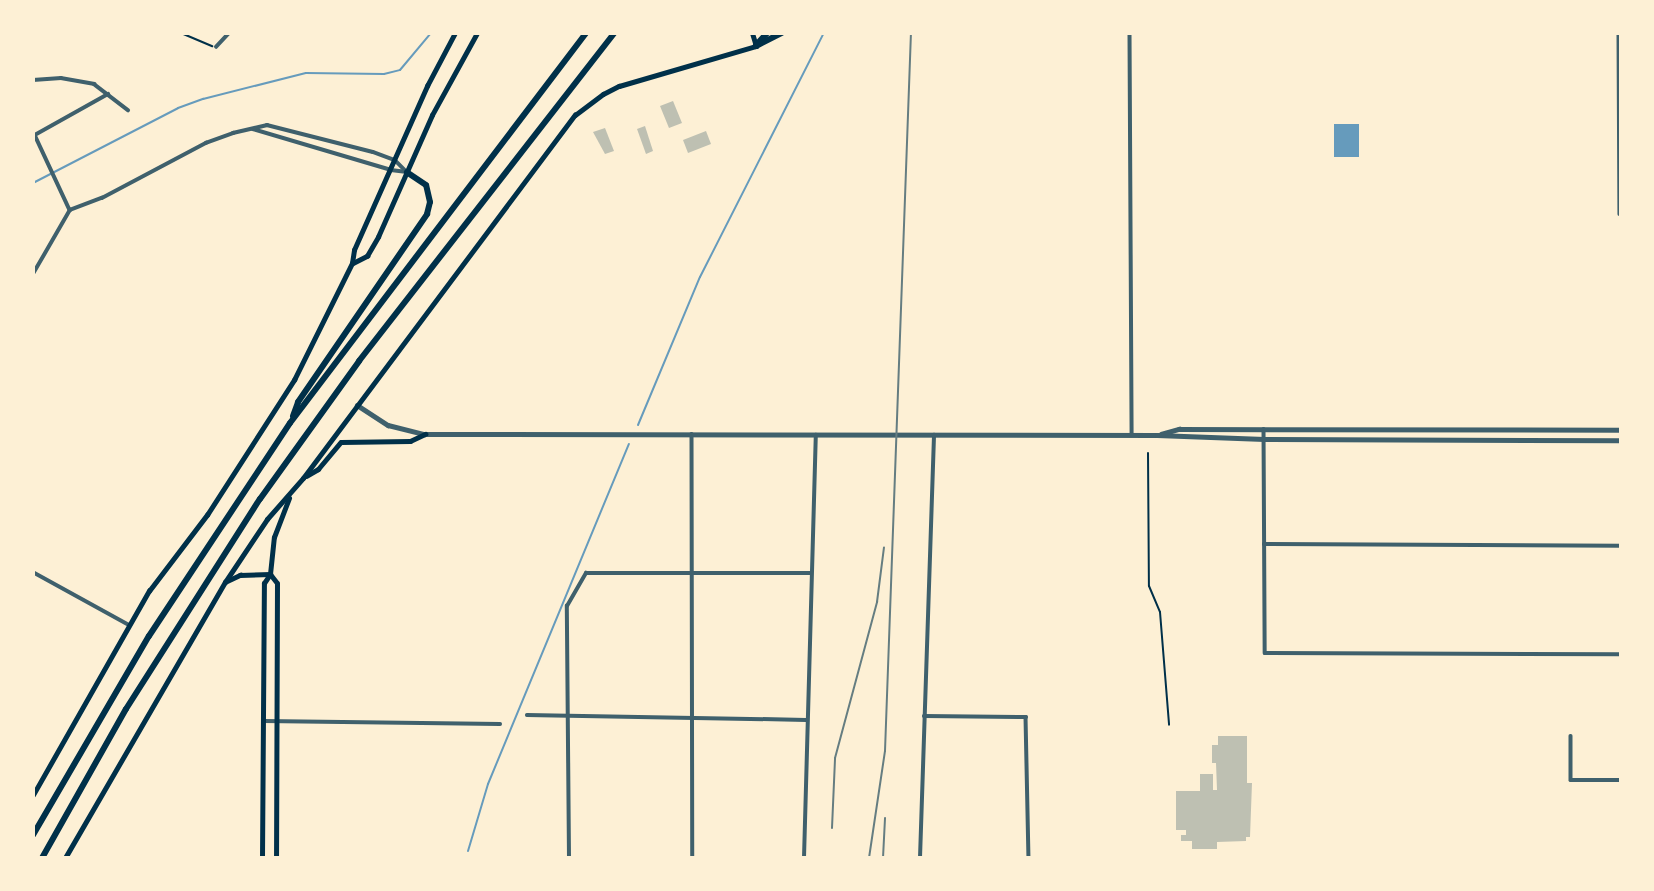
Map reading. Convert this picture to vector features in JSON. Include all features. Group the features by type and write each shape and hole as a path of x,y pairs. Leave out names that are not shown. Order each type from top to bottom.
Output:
{"highway":[{"path":"33,835 149,636 290,423 586,33"},
{"path":"42,858 126,709 260,499 359,361 614,33"},
{"path":"756,46 767,33"},
{"path":"756,46 782,33"},
{"path":"290,423 298,402 427,214 430,202 426,185 407,172"},
{"path":"33,828 41,820"}],"main road":[{"path":"33,795 149,591 206,515 294,380 352,263 354,250 427,86 455,33"},
{"path":"352,263 367,256 378,237 432,115 477,33"},
{"path":"65,858 225,582 267,519 303,478 575,115 603,94 619,86 756,46 752,33"},
{"path":"303,478 318,469 341,442 410,441 425,434"},
{"path":"262,858 264,583 270,574 274,537 292,492"},
{"path":"225,582 240,575 270,574"},
{"path":"270,574 277,583 276,858"}],"street":[{"path":"216,47 229,33"},
{"path":"1130,33 1132,435"},
{"path":"1619,33 1620,214"},
{"path":"33,80 81,80 94,84 128,110"},
{"path":"70,210 34,135 108,94"},
{"path":"33,274 70,210 102,198 206,143 251,128 267,125 396,160 407,172"},
{"path":"251,128 391,170 407,172"},
{"path":"357,405 388,425 425,434 1157,435 1264,439 1621,440"},
{"path":"1157,435 1179,429 1621,430"},
{"path":"1264,429 1265,653 1621,654"},
{"path":"692,435 690,573 693,858"},
{"path":"804,858 816,435"},
{"path":"920,858 934,435"},
{"path":"1264,544 1621,546"},
{"path":"33,572 129,625"},
{"path":"569,858 567,607 586,573 810,573"},
{"path":"527,715 806,720"},
{"path":"924,716 1027,717 1029,858"},
{"path":"263,721 500,724"},
{"path":"1571,736 1571,780 1621,780"}],"path":[{"path":"181,33 216,47"},
{"path":"1148,453 1149,586 1160,612 1169,725"}],"water":[{"path":"1334,124 1359,124 1359,157 1334,157"}],"building":[{"path":"673,101 682,123 669,128 660,106"},
{"path":"645,126 653,151 646,154 637,129"},
{"path":"605,128 614,151 605,154 593,132"},
{"path":"706,131 711,144 688,153 683,140"},
{"path":"1218,736 1247,736 1247,783 1252,783 1250,837 1246,837 1246,841 1217,842 1217,849 1192,849 1192,841 1181,841 1181,835 1186,835 1186,830 1176,830 1176,791 1200,791 1200,774 1213,774 1213,790 1217,790 1212,745 1218,745"}],"waterway":[{"path":"33,183 178,108 203,99 306,73 384,74 400,70 431,33"},
{"path":"638,425 700,277 824,33"},
{"path":"468,851 488,784 629,444"}],"railway":[{"path":"869,858 885,751 911,33"},
{"path":"832,828 835,758 877,602 884,547"},
{"path":"883,858 885,818"}]}
